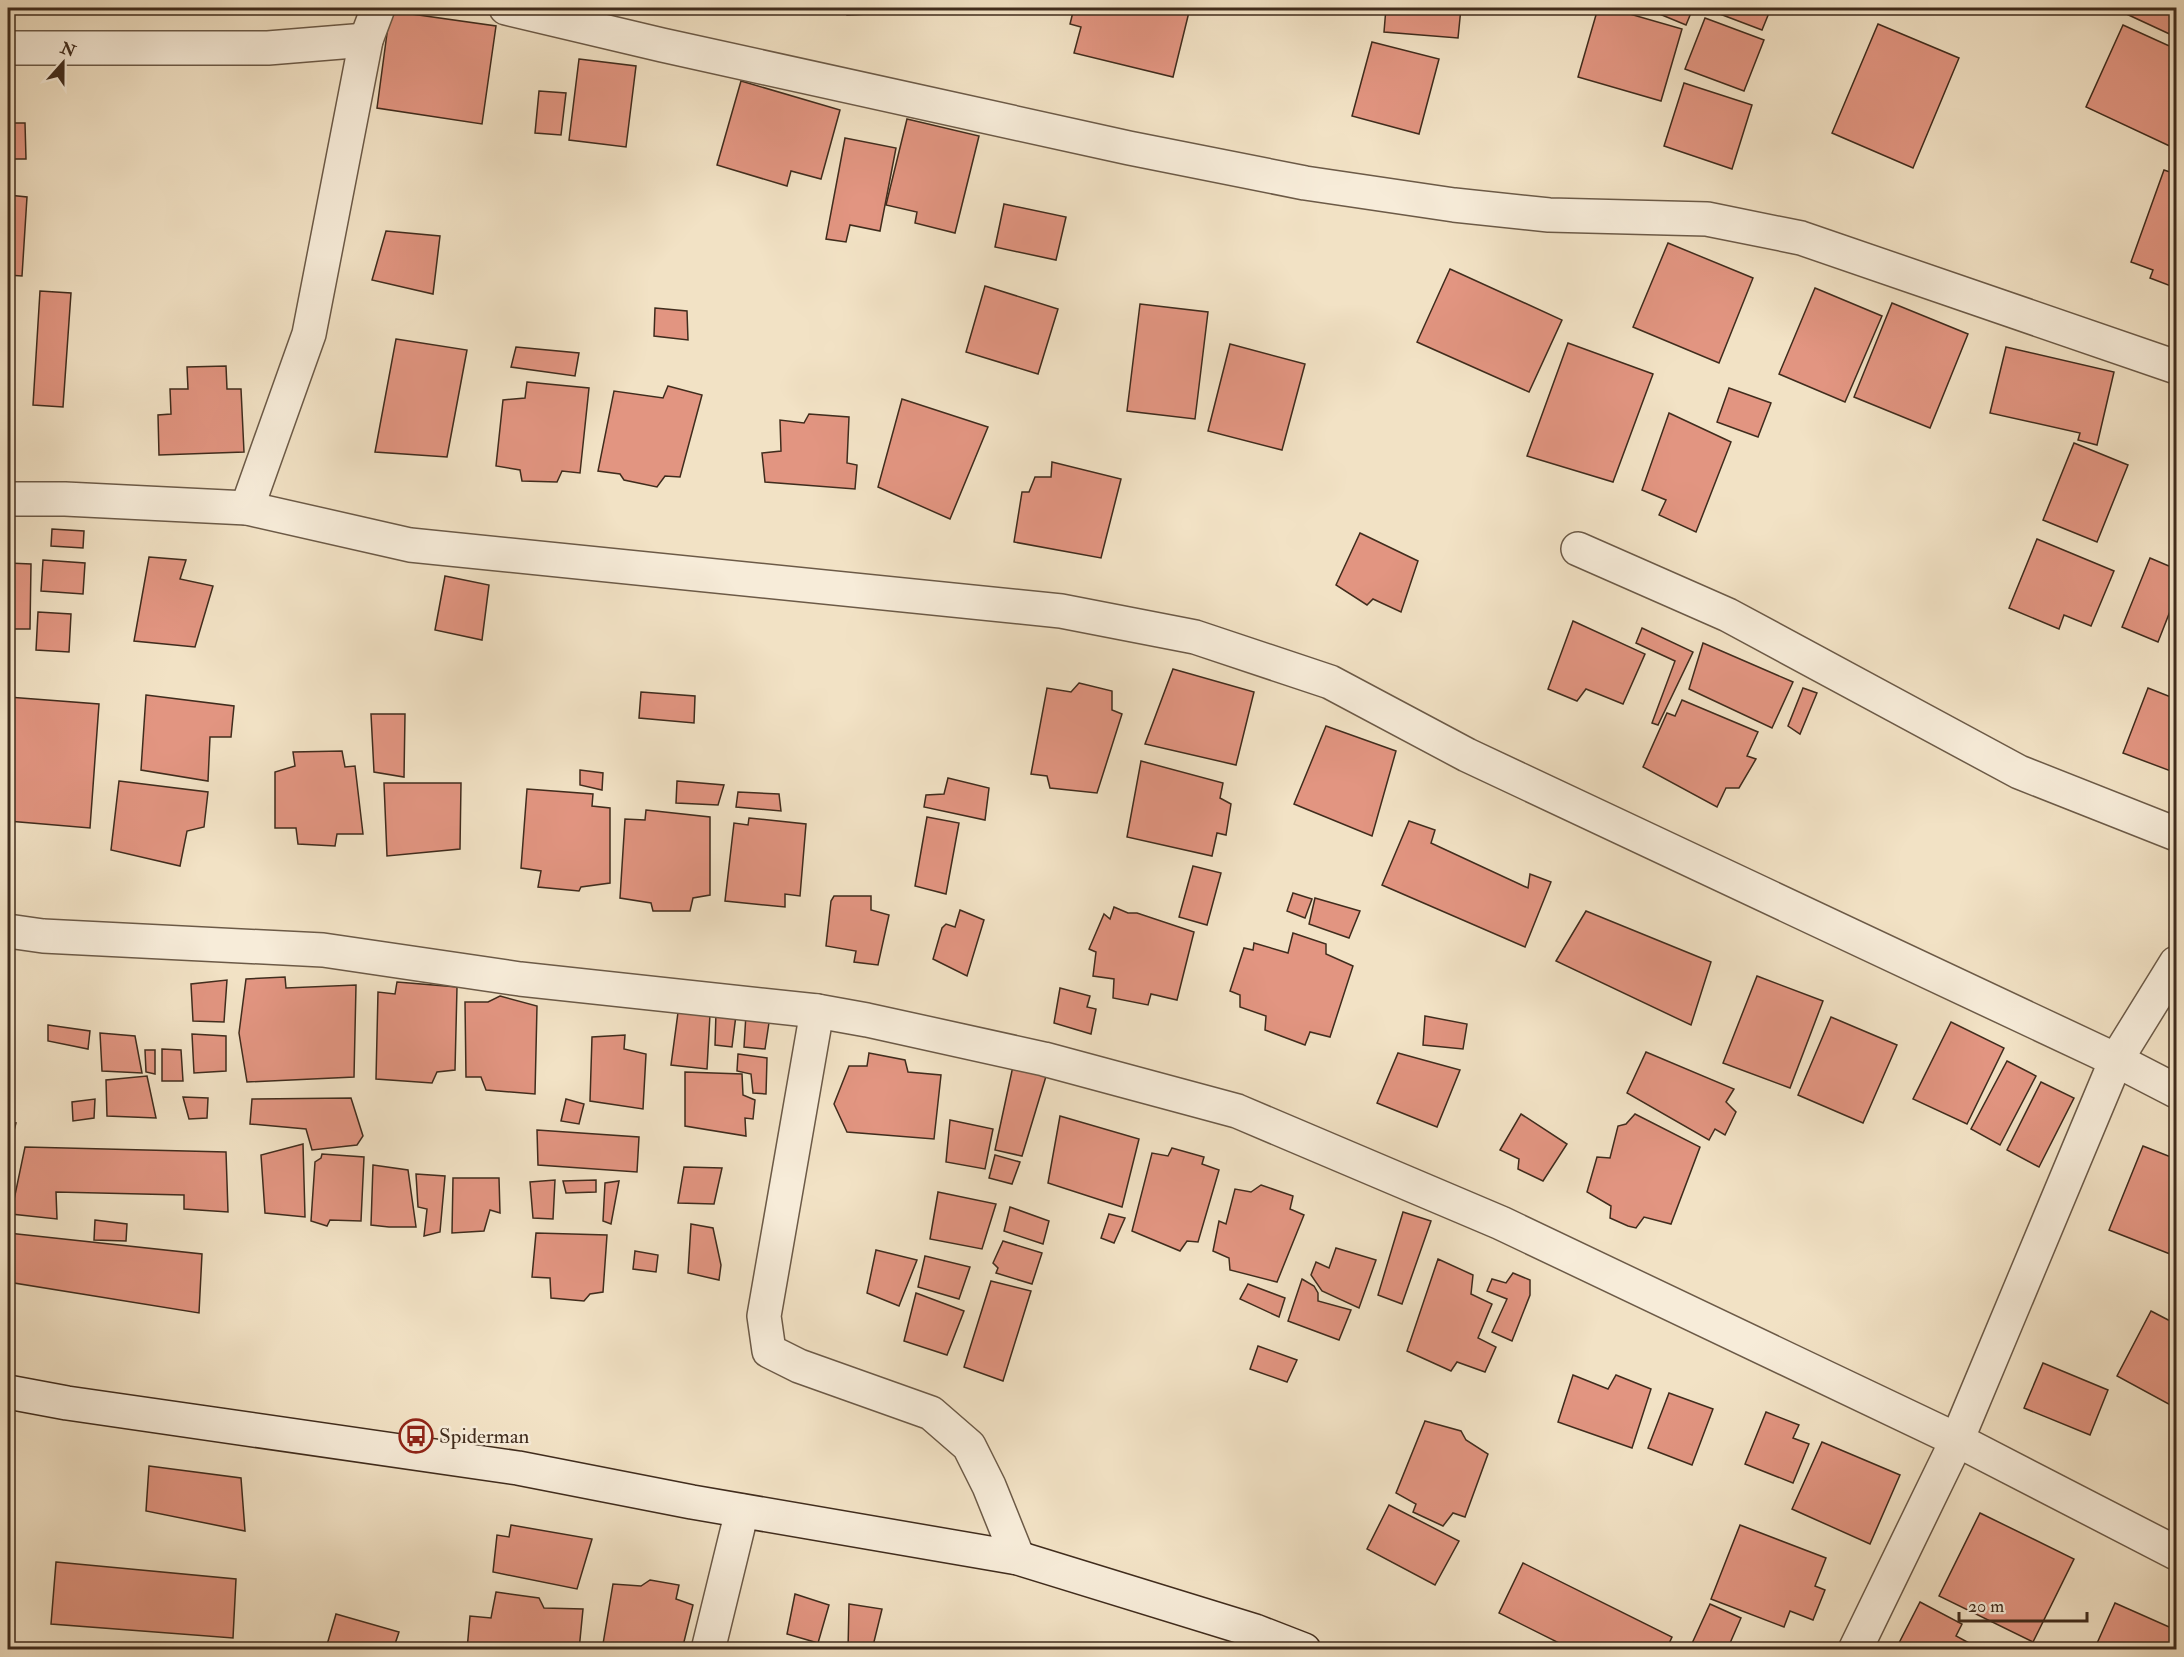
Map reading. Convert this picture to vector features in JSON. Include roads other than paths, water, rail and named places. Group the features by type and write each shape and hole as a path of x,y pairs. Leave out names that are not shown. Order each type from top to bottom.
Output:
{"street":[{"path":"247,508 309,334 366,40 378,8"},
{"path":"506,8 662,45 1130,148 1305,183 1549,215 1707,219 1801,238 2176,367"},
{"path":"8,48 268,48 366,40"},
{"path":"8,499 65,499 247,508 410,545 1061,611 1195,637 1330,682 1467,755 2116,1060 2176,1091"},
{"path":"1578,549 1728,615 2019,772 2176,834"},
{"path":"8,931 43,936 323,950 520,980 817,1011 1044,1059 1237,1111 1501,1223 1957,1440 2176,1552"},
{"path":"1855,1650 1957,1440 2116,1060 2176,963"},
{"path":"817,1011 764,1317 769,1351 799,1366 931,1413 969,1446 989,1486 1018,1558"},
{"path":"8,1392 68,1403 518,1468 1018,1558 1255,1631 1304,1650"},
{"path":"708,1650 742,1510"}],"place":[{"name":"Spiderman","path":"416,1436"}]}
